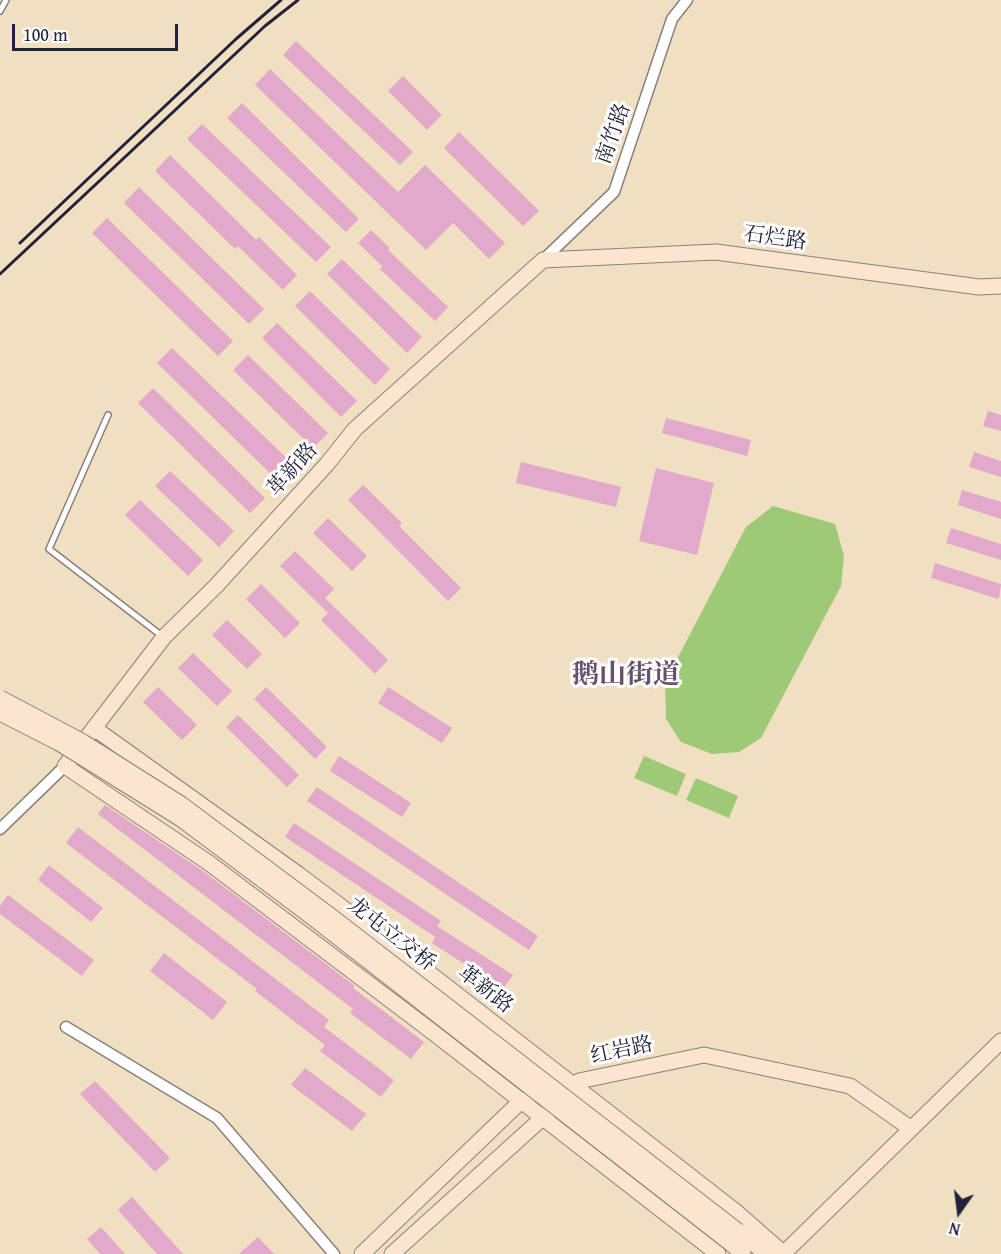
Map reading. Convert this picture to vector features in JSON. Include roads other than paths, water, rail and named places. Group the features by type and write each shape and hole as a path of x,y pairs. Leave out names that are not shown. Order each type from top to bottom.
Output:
{"street":[{"name":"南竹路","path":"543,260 614,192 672,19 687,0"},
{"name":"石烂路","path":"543,260 716,252 978,287 1001,286"},
{"name":"革新路","path":"64,766 164,637 240,560 327,464 355,429 543,260"},
{"name":"龙屯立交桥","path":"0,698 83,742 181,804 331,916 734,1237"},
{"name":"龙屯立交桥","path":"0,713 59,743 181,819 734,1237"},
{"name":"革新路","path":"94,728 298,874 735,1211 784,1254"},
{"path":"0,829 64,766 209,863 430,1030 718,1254"},
{"path":"66,1027 217,1118 334,1254"},
{"path":"784,1254 1001,1041"},
{"name":"红岩路","path":"392,1254 542,1119 579,1081 704,1055 850,1086 910,1128"},
{"path":"362,1254 520,1102 574,1086"},
{"path":"734,1237 743,1254"},
{"path":"734,1237 766,1254"}],"lane":[{"path":"0,11 6,0"},
{"path":"108,415 49,549 164,637"}],"railway":[{"path":"20,243 236,39 281,0"},
{"path":"0,274 265,26 298,0"}],"district":[{"name":"鹅山街道","path":"626,676"}]}
